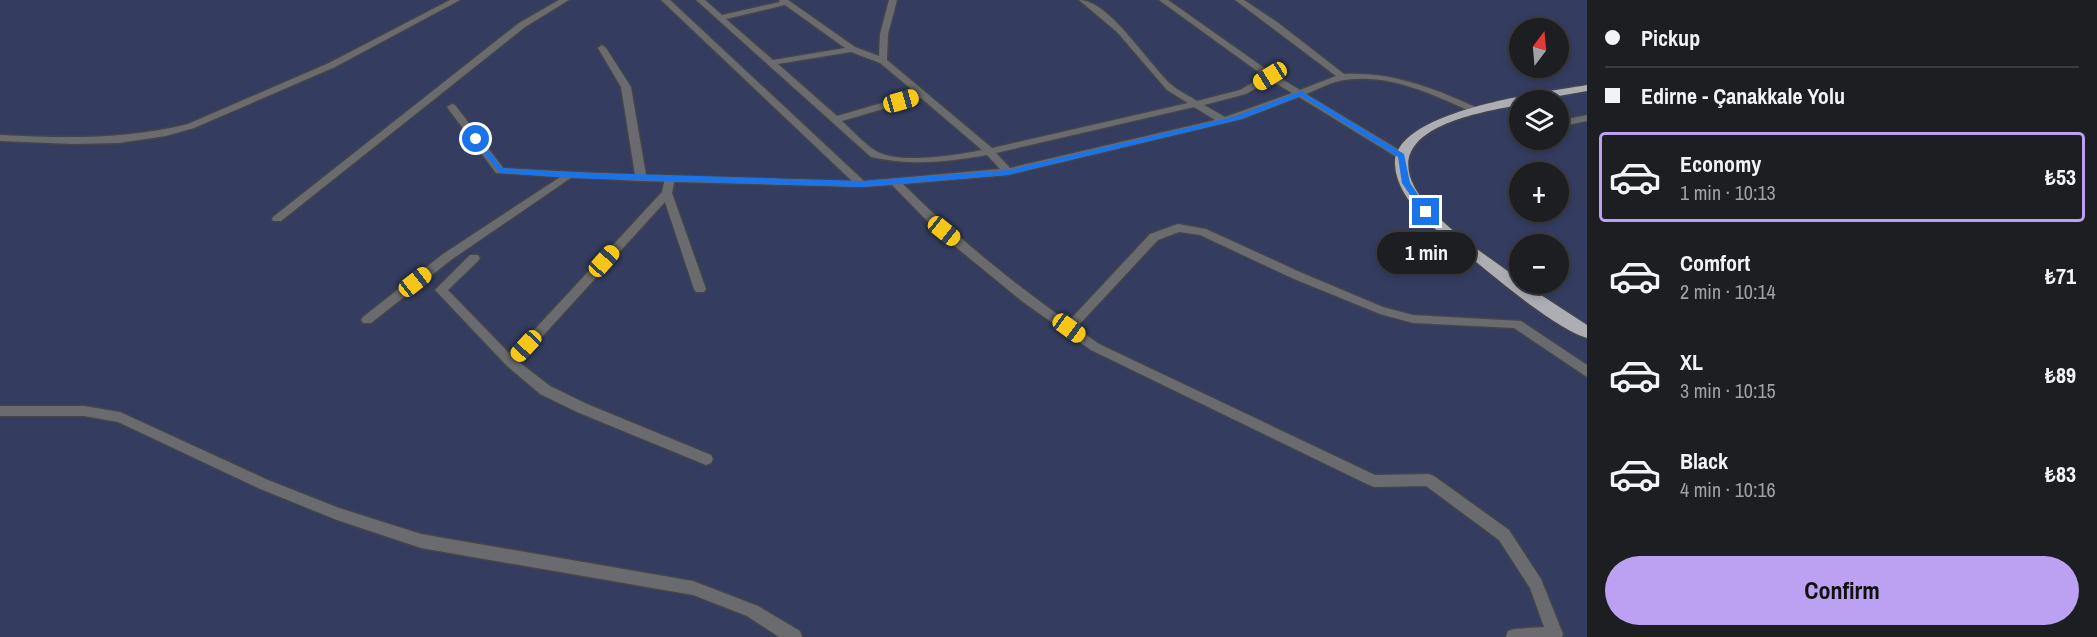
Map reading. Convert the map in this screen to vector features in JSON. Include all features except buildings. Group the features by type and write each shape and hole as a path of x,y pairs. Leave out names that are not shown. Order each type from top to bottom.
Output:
{"main road":[{"path":"1569,91 1587,88"},
{"path":"1509,104 1477,111 1432,127 1412,139 1402,156 1401,167 1406,183 1417,202 1435,222 1509,280 1587,332"}],"street":[{"path":"0,138 103,142 168,133 191,126 332,65 456,0"},
{"path":"277,219 458,73 522,25 565,0"},
{"path":"665,0 862,184"},
{"path":"700,0 875,155 894,161 922,162 989,151 1197,104 1244,92 1270,76"},
{"path":"884,61 884,34 893,0"},
{"path":"1085,1 1098,0"},
{"path":"1163,0 1270,76 1402,156"},
{"path":"1239,0 1342,77"},
{"path":"720,18 784,1 852,49 884,61 989,151 1008,172"},
{"path":"1085,1 1120,30 1170,88 1224,121"},
{"path":"602,48 626,87 641,177"},
{"path":"771,63 852,49"},
{"path":"452,107 500,171 862,184 1008,172 1239,117 1342,77 1361,76 1387,79 1426,88 1477,111"},
{"path":"835,120 923,94"},
{"path":"1569,122 1587,118"},
{"path":"367,320 447,257 568,175"},
{"path":"670,178 667,193 700,289"},
{"path":"895,182 944,231 1028,299 1095,347 1374,481 1429,480 1504,535 1536,584 1555,634 1514,637"},
{"path":"511,363 667,193"},
{"path":"1069,328 1154,237 1178,228 1202,232 1380,310 1413,319 1517,324 1587,372"},
{"path":"474,258 441,290 511,363 545,390 582,408 706,459"},
{"path":"0,411 84,411 120,417 263,484 348,518 421,542 693,588 752,611 794,637"}],"shaded area":[{"path":"0,0 1587,0 1587,637 0,637"}],"route":[{"path":"476,139 500,171 862,184 1008,172 1239,117 1301,93 1402,156 1401,167 1406,183 1426,212"}]}
